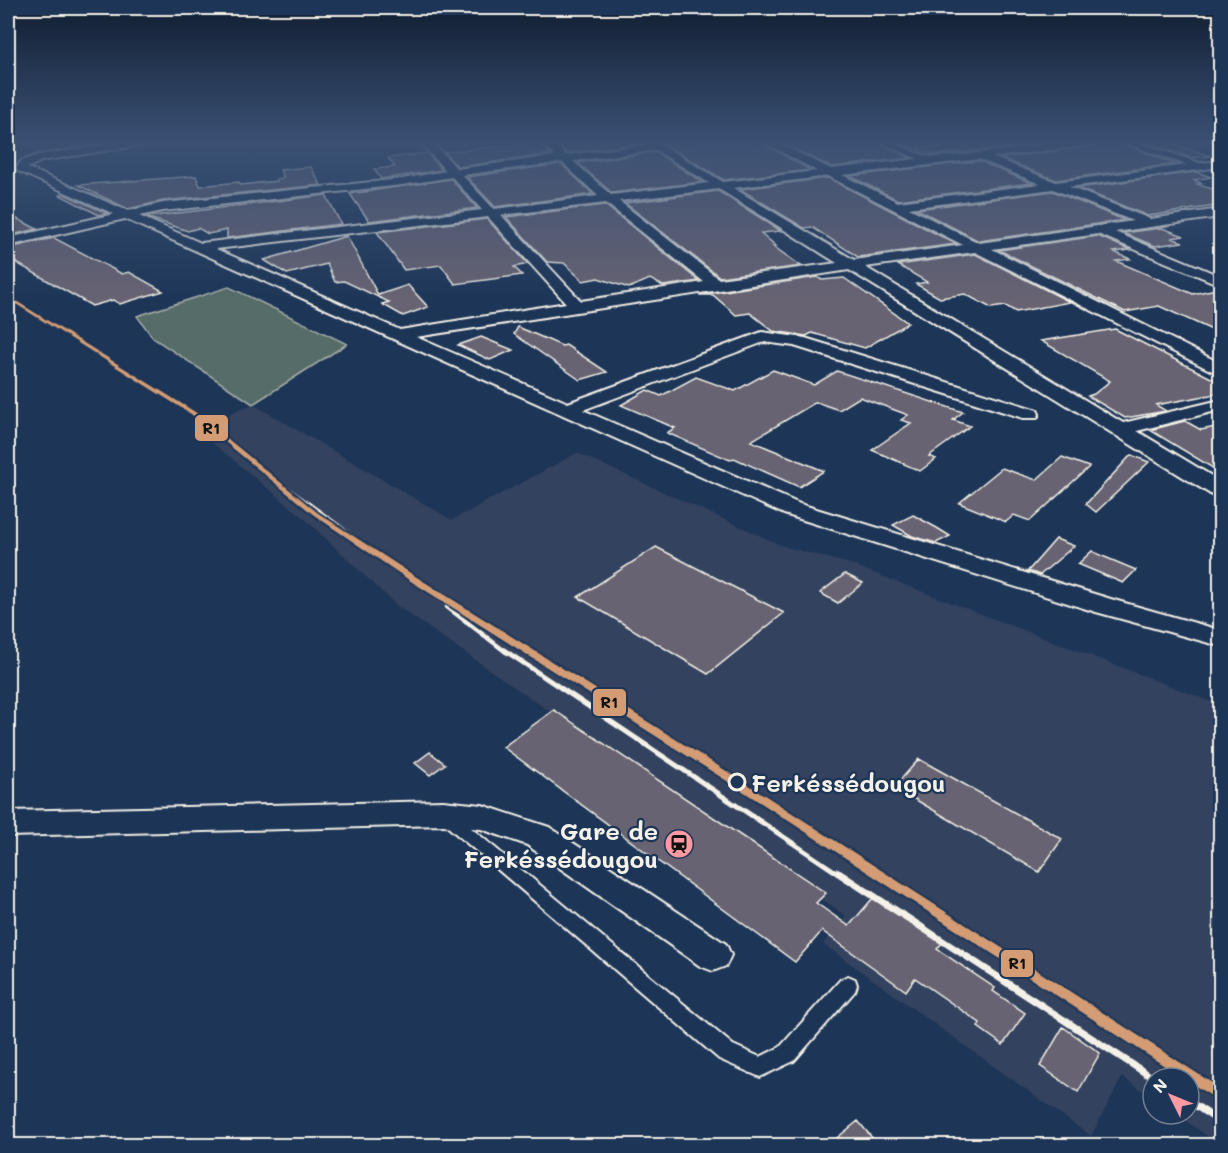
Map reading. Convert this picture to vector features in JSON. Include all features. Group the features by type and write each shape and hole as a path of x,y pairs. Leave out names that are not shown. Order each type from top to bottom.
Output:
{"street":[{"path":"83,195 792,509 1105,606 1221,638"},
{"path":"8,242 163,207 280,195"},
{"path":"475,195 576,305"},
{"path":"603,195 716,284"},
{"path":"201,247 638,195"},
{"path":"737,195 1221,490"},
{"path":"874,195 982,248 1104,313 1221,370"},
{"path":"897,206 988,195"},
{"path":"1081,195 1150,223"},
{"path":"399,335 716,284 857,266 1221,213"},
{"path":"1203,216 1221,222"},
{"path":"1100,230 1221,281"},
{"path":"566,410 762,337 799,342 1030,414"},
{"path":"1120,429 1221,405"},
{"path":"8,824 443,813 482,817 538,836 713,955"}],"lane":[{"path":"443,813 726,1052 760,1067 787,1054 848,985"}],"shaded area":[{"path":"253,404 452,520 577,453 783,546 850,564 1220,705 1220,1145 1193,1126 1201,1126 1201,1066 1141,1066 1141,1090 1122,1077 1091,1136 823,944 846,916 397,606 303,517 194,428"}],"green space":[{"path":"229,287 347,344 253,404 153,338 137,316"}],"building":[{"path":"60,195 66,195 107,213 99,215"},
{"path":"98,195 224,195 163,201 128,209"},
{"path":"326,195 341,224 227,238 227,230 208,234 198,228 188,231 146,217"},
{"path":"351,195 465,195 477,208 369,221"},
{"path":"484,195 587,195 495,207"},
{"path":"688,195 724,195 781,231 761,233 776,246 773,246 801,266 720,277 625,203"},
{"path":"750,195 861,195 956,244 858,257 812,227 804,228"},
{"path":"888,195 939,195 898,200"},
{"path":"1024,195 1062,195 1124,220 979,241 917,209"},
{"path":"1095,195 1221,195 1221,205 1148,216"},
{"path":"605,205 699,281 663,286 650,279 629,288 598,278 583,281 564,263 547,262 506,217"},
{"path":"8,214 37,229 8,236"},
{"path":"487,219 528,264 514,267 522,275 455,284 441,265 404,270 377,232"},
{"path":"1162,228 1184,236 1171,238 1183,242 1155,246 1123,233"},
{"path":"347,236 378,295 408,285 428,307 403,316 382,304 389,302 344,281 335,282 327,264 287,274 264,260"},
{"path":"1098,236 1130,250 1114,252 1130,259 1116,261 1193,294 1221,288 1221,334 1159,306 1125,312 999,250"},
{"path":"54,238 122,274 129,272 163,291 120,304 113,300 92,306 8,258 8,248"},
{"path":"975,254 1070,302 1016,312 1006,306 991,308 965,294 940,298 916,284 927,282 898,265"},
{"path":"817,277 822,280 844,278 908,323 865,348 812,333 806,336 773,331 750,313 736,315 713,295 699,295"},
{"path":"518,327 562,346 566,345 607,372 580,380 514,334"},
{"path":"1115,329 1221,383 1221,393 1156,405 1166,411 1125,418 1088,396 1110,381 1041,341"},
{"path":"481,337 513,350 490,360 458,345"},
{"path":"773,370 814,385 837,371 963,412 953,420 970,426 929,456 936,459 920,471 872,450 911,423 901,420 908,415 860,397 839,410 816,402 751,441 824,471 799,487 734,458 730,460 667,433 675,428 621,405 647,390 661,396 696,377 735,391"},
{"path":"1185,421 1201,430 1221,426 1221,473 1150,430"},
{"path":"1131,455 1149,462 1096,512 1086,504"},
{"path":"1062,457 1089,467 1030,521 1014,515 1006,522 959,503 1002,468 1036,480"},
{"path":"913,515 950,536 936,543 912,536 893,525"},
{"path":"1056,539 1074,546 1040,575 1028,571"},
{"path":"656,547 784,613 708,674 578,597"},
{"path":"1092,551 1136,570 1123,583 1078,564"},
{"path":"845,574 863,583 838,603 820,593"},
{"path":"554,710 826,893 816,903 849,926 873,898 942,943 937,949 995,988 993,991 1025,1013 1003,1045 978,1027 980,1023 915,978 906,991 822,931 795,962 503,747"},
{"path":"430,752 445,764 430,775 415,763"},
{"path":"919,759 1062,839 1039,872 894,787"},
{"path":"1063,1027 1100,1053 1078,1092 1040,1066"},
{"path":"858,1121 879,1146 827,1146"}],"railway":[{"path":"245,456 271,477"},
{"path":"269,475 395,567 528,652"},
{"path":"447,607 506,652"},
{"path":"504,650 839,874"},
{"path":"525,650 879,874"},
{"path":"837,872 1141,1070"},
{"path":"877,872 1220,1095"},
{"path":"1201,1109 1220,1122"}],"transit line":[{"name":"R1","path":"8,297 193,413 316,514 412,578 741,785 1220,1095"}],"place":[{"name":"Ferkéssédougou","path":"737,782"},
{"name":"Gare de Ferkéssédougou","path":"679,844"}]}
